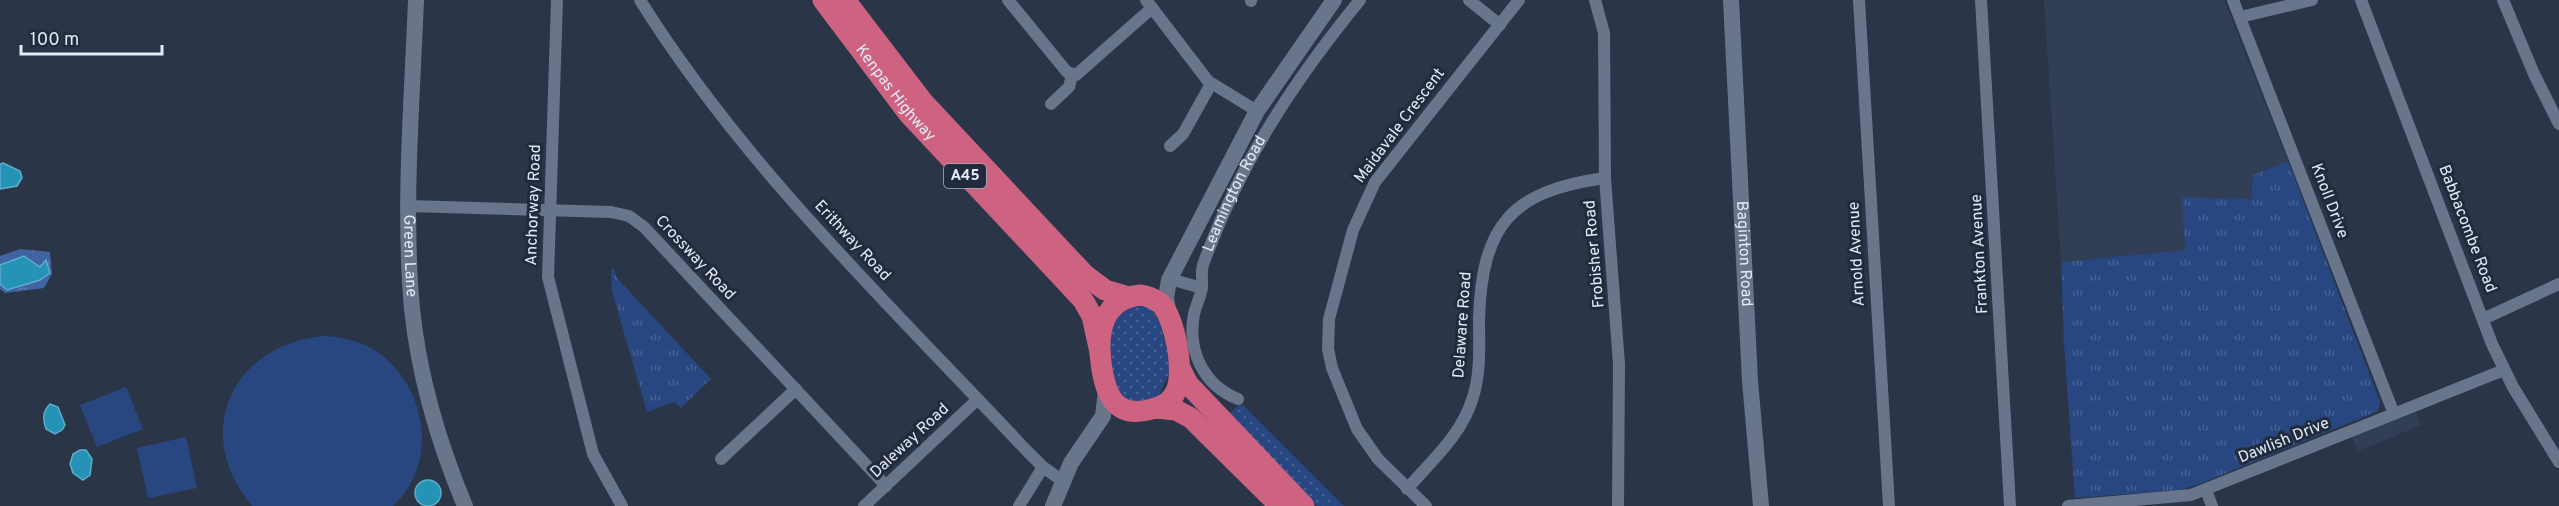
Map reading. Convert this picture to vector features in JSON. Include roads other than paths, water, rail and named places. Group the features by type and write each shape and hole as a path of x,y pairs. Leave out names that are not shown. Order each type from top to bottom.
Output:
{"highway":[{"name":"Kenpas Highway","path":"823,0 908,113 1083,300 1092,316 1100,352"},
{"name":"Kenpas Highway","path":"845,0 922,102 1085,275 1105,290 1135,296"},
{"path":"1147,410 1174,395 1179,384 1180,368 1170,317 1155,300 1135,296 1115,304 1106,314 1101,328 1100,352 1106,391 1121,407 1147,410 1176,411 1191,418 1280,506"},
{"path":"1180,368 1188,384 1304,506"}],"street":[{"name":"Green Lane","path":"416,0 409,206 410,276 420,361 454,481 465,506"},
{"name":"Anchorway Road","path":"557,0 548,277 593,454 622,506"},
{"name":"Erithway Road","path":"640,0 699,86 767,172 1043,467 1064,482"},
{"path":"1008,0 1067,72 1072,75 1078,75 1149,4 1211,84 1257,111"},
{"name":"Leamington Road","path":"1170,317 1166,298 1170,280 1257,111 1334,0"},
{"name":"Leamington Road","path":"1238,399 1214,384 1195,357 1194,315 1202,288 1203,266 1253,152 1298,78 1360,0"},
{"path":"1469,0 1500,25"},
{"name":"Maidavale Crescent","path":"1426,506 1369,448 1350,413 1330,359 1329,319 1353,230 1375,182 1519,0"},
{"name":"Frobisher Road","path":"1595,0 1604,33 1605,178 1619,364 1618,506"},
{"name":"Baginton Road","path":"1731,0 1750,398 1761,506"},
{"name":"Arnold Avenue","path":"1859,0 1889,506"},
{"name":"Frankton Avenue","path":"1981,0 2010,506"},
{"name":"Knoll Drive","path":"2233,0 2394,414"},
{"path":"2240,17 2312,0"},
{"name":"Babbacombe Road","path":"2361,0 2504,370 2559,462"},
{"path":"2503,0 2534,74 2559,124"},
{"path":"1051,104 1069,87 1072,75"},
{"path":"1170,146 1184,134 1211,84"},
{"name":"Delaware Road","path":"1407,489 1454,437 1468,411 1477,379 1481,276 1489,248 1497,234 1512,213 1544,191 1605,178"},
{"name":"Crossway Road","path":"409,206 619,213 640,223 886,486"},
{"path":"1135,296 1150,292 1170,280 1202,288"},
{"path":"2484,319 2559,284"},
{"name":"Dawlish Drive","path":"2068,506 2176,498 2206,490 2504,370"},
{"path":"721,459 796,389"},
{"path":"1053,506 1071,463 1103,416 1106,391"},
{"name":"Daleway Road","path":"864,506 978,399"},
{"path":"1064,482 1079,467 1109,424 1127,414 1147,410"},
{"path":"1019,506 1043,467"},
{"path":"2206,490 2212,506"}]}
